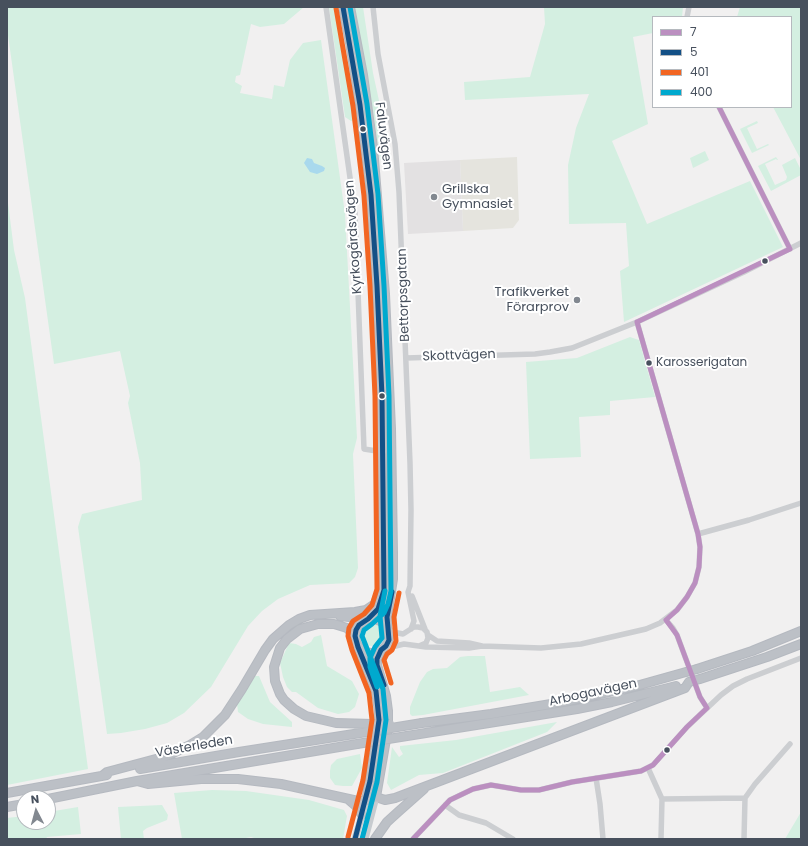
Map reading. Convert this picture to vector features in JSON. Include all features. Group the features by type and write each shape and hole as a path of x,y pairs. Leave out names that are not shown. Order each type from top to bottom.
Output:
{"highway":[{"name":"Faluvägen","path":"343,7 355,70 370,189 384,348"},
{"name":"Faluvägen","path":"350,7 363,75 374,155 383,263 383,595 378,609 367,619"},
{"name":"Faluvägen","path":"384,358 393,570 392,591 387,617 388,629"},
{"path":"168,760 209,732 220,721 234,702 265,650 283,629 305,617 361,611 370,608 375,604 380,586 383,551"},
{"path":"327,614 354,619 379,620 384,623 388,629 389,640 382,649 377,665 388,703 382,740 376,797"},
{"path":"366,801 370,779 382,740 377,696 356,639 357,627 361,622 367,619"},
{"path":"382,649 374,652 366,651 359,647 356,639 346,628 334,624 318,624 300,629 287,639 280,648 274,667 277,688 284,700 294,709 306,716 336,723 373,728 422,723"},
{"name":"Arbogavägen","path":"387,729 563,702 636,686 697,669 801,631"},
{"name":"Arbogavägen","path":"382,740 578,709 631,698 700,679 801,644"},
{"path":"366,801 376,797 385,800 395,798 685,688 689,682"},
{"name":"Västerleden","path":"7,793 102,776 107,772 168,760 239,752 373,728 387,729"},
{"name":"Västerleden","path":"56,797 137,781 172,778 382,740"},
{"name":"Västerleden","path":"172,778 238,779 264,782 366,801"},
{"path":"370,779 374,782 376,797"},
{"path":"375,839 387,822 408,802 423,791 427,785"},
{"path":"346,798 357,807 362,815"}],"main road":[{"path":"365,839 376,797"},
{"path":"355,839 366,801"}],"street":[{"name":"Kyrkogårdsvägen","path":"326,7 355,213 364,449 382,452"},
{"name":"Bettorpsgatan","path":"373,7 378,54 389,107 397,160 411,503 409,596 414,621 411,629"},
{"path":"720,108 790,249"},
{"name":"Skottvägen","path":"406,358 550,352 579,346 637,322 744,272 801,243"},
{"path":"382,649 400,644 469,648 482,646 541,648 581,644 646,629 666,620 677,610 695,583 699,567 700,547 698,534 637,322"},
{"path":"698,534 801,503"},
{"name":"Bettorpsgatan","path":"410,586 414,602 425,629"},
{"path":"666,620 676,635 700,697 707,708"},
{"path":"388,629 403,634 418,626 425,629 428,635 437,641 482,646"},
{"path":"419,646 426,643 428,640 428,635"},
{"path":"413,839 450,800 464,792 490,785 521,790 539,790 596,778 637,772 648,768 653,765 687,727 733,686 801,658"},
{"path":"744,839 745,798 755,784 790,744"},
{"path":"648,768 662,800 661,839"},
{"path":"596,778 603,839"},
{"path":"662,800 745,798"},
{"path":"445,805 459,815 486,823 513,839"}],"shaded area":[{"path":"517,157 519,220 513,228 463,231 460,160"},
{"name":"Grillska Gymnasiet","path":"460,160 463,231 408,234 404,163"}],"green space":[{"path":"7,7 304,7 284,24 260,27 251,24 240,75 236,76 235,82 242,86 240,93 272,99 274,85 284,87 290,60 303,43 321,40 345,214 357,438 353,454 358,568 355,577 349,583 310,585 278,599 262,611 248,626 211,687 184,713 167,723 145,729 107,734 78,527 82,514 142,500 140,463 128,403 130,396 120,351 54,364 7,28"},
{"path":"329,7 336,7 355,98 356,118 355,120 351,121 345,117"},
{"path":"354,7 363,7 373,73 383,119 387,156 385,159 380,160 373,111"},
{"path":"544,7 683,7 682,16 652,16 652,33 633,37 648,124 612,141 647,224 750,181 783,247 624,322 620,271 629,266 626,223 569,224 568,165 576,128 589,94 465,100 464,82 530,77 545,24"},
{"path":"740,7 801,7 801,160 774,108 792,108 792,16 737,16"},
{"path":"757,121 758,123 747,128 757,149 768,144 769,145 752,153 740,129"},
{"path":"705,151 709,160 693,168 690,158"},
{"path":"776,157 778,160 776,159 765,164 775,185 786,180 787,177 782,165 795,158 801,170 801,175 771,191 758,166"},
{"path":"7,195 14,250 25,298 88,769 7,785"},
{"path":"630,337 639,340 655,397 610,401 610,415 579,417 581,457 530,459 526,362 577,358"},
{"path":"368,624 376,624 383,631 383,639 376,646 368,646 361,639 361,631"},
{"path":"321,635 327,666 352,681 359,694 355,707 349,712 338,714 318,708 296,692 292,692 287,687 283,677 280,663 289,643 302,647 311,642 314,637"},
{"path":"485,656 490,692 520,687 529,695 412,716 410,714 410,707 420,682 427,672 433,669 447,668 460,657"},
{"path":"255,676 259,676 270,702 292,722 292,727 263,724 248,719 238,712 237,704"},
{"path":"557,722 547,732 443,773 419,775 391,790 387,783 392,747 399,757 403,754 400,746 456,740"},
{"path":"360,754 362,768 352,786 335,785 330,778 331,765 337,759"},
{"path":"212,790 246,791 309,800 344,810 347,816 343,839 257,839 251,837 241,839 182,839 174,793"},
{"path":"162,805 168,815 167,820 143,831 144,839 121,839 118,807"},
{"path":"78,807 81,834 47,837 46,839 7,839 7,818 16,817 16,830 56,830 56,811"},
{"path":"801,812 801,839 785,839"}],"water":[{"path":"307,158 312,159 314,163 325,168 324,171 317,174 310,172 304,163"}],"transit line":[{"name":"5","path":"343,7 360,105 371,195 382,396 384,590 378,609 368,619 359,625 355,636 376,691 379,720 370,781 355,839"},
{"name":"400","path":"350,7 367,104 378,194 389,396 391,591 384,613 364,630 362,636 383,689 386,720 377,782 362,839"},
{"name":"401","path":"336,8 353,106 364,196 375,396 377,589 372,605 364,614 353,621 349,628 348,636 369,693 372,720 363,780 348,837"},
{"name":"7","path":"720,108 790,249"},
{"name":"7","path":"637,322 790,249"},
{"name":"7","path":"637,322 698,534 700,547 699,567 695,583 677,610 666,620"},
{"name":"400","path":"377,687 370,667 370,658 375,647 382,638 380,616 385,591"},
{"name":"5","path":"384,685 377,665 377,659 381,650 386,646 389,640 387,617 392,592"},
{"name":"401","path":"391,683 384,660 387,654 392,650 396,641 394,617 399,593"},
{"name":"7","path":"666,620 677,635 700,697 707,708"},
{"name":"7","path":"413,839 450,800 473,789 491,785 521,790 539,790 572,782 641,771 653,765 687,727 707,708"}],"place":[{"name":"Grillska Gymnasiet","path":"434,197"},
{"name":"Trafikverket Förarprov","path":"577,300"},
{"name":"Karosserigatan","path":"649,363"}]}
